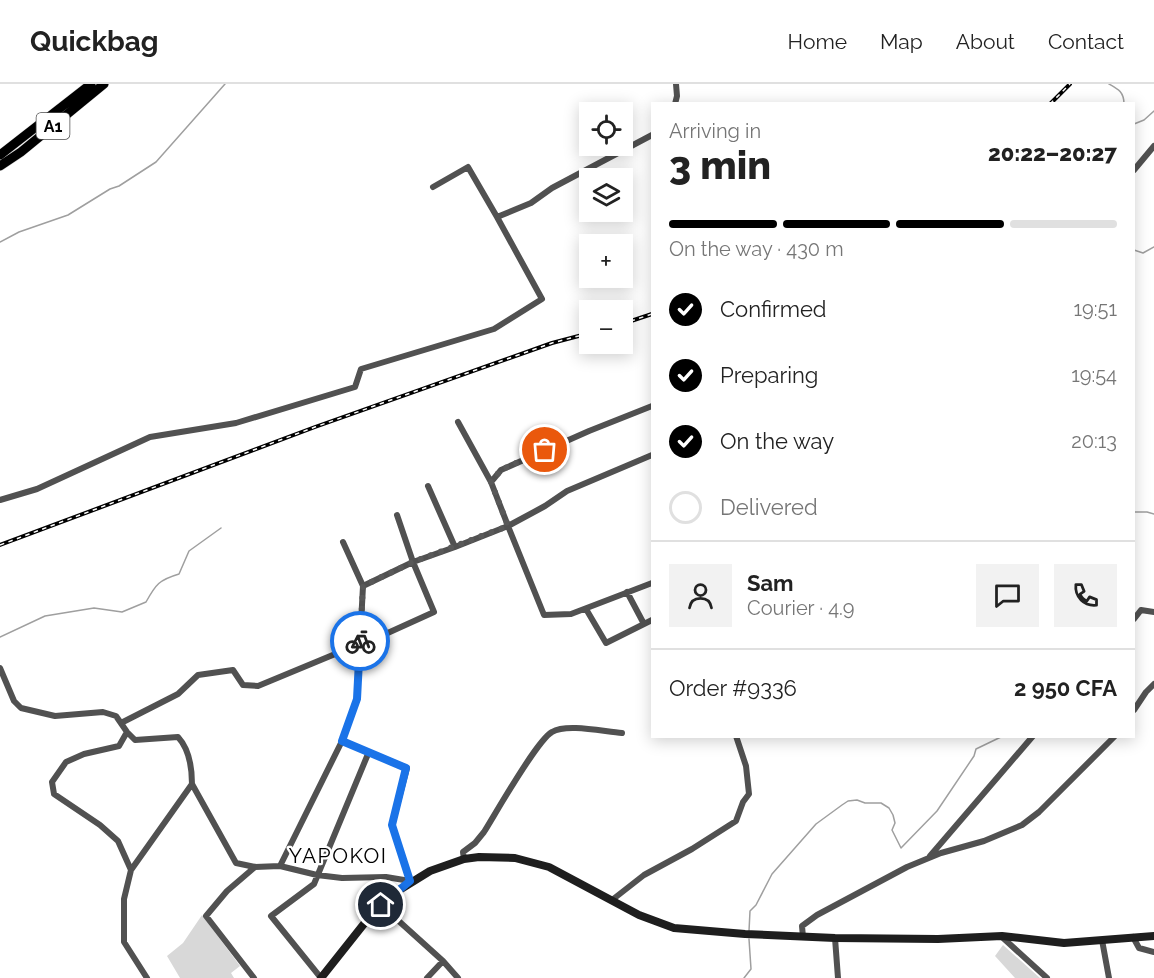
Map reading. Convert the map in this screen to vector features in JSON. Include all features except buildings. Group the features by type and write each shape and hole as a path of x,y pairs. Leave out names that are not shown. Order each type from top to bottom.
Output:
{"main road":[{"name":"A1","path":"0,155 91,84"},
{"name":"A1","path":"0,166 21,152 104,84"}],"street":[{"path":"676,84 676,102"},
{"path":"497,217 531,203 552,189 651,136"},
{"path":"1135,169 1154,146"},
{"path":"0,500 37,489 150,437 236,423 355,387 361,369 494,329 542,299 468,167 433,187"},
{"path":"491,482 501,470 651,406"},
{"path":"458,422 491,482 544,615 571,615 651,583"},
{"path":"363,586 413,562 508,526 567,491 651,455"},
{"path":"428,486 455,547"},
{"path":"359,646 434,612 413,562 397,515"},
{"path":"280,866 342,741 357,699 363,586 343,542"},
{"path":"627,592 644,624"},
{"path":"586,609 606,643 651,620"},
{"path":"1135,618 1141,610 1154,612"},
{"path":"121,723 177,694 198,675 233,670 243,686 258,686 340,652 359,657"},
{"path":"0,668 14,701 21,708 55,716 103,711 116,716 135,740 178,737 184,743 192,771 192,784 236,863 255,867 280,866 317,875 342,878 386,877 410,881"},
{"path":"1135,708 1154,684"},
{"path":"464,859 464,852 480,837 539,745 552,732 565,728 622,733"},
{"path":"127,732 118,746 84,754 66,762 52,782 54,794 100,825 118,841 131,870"},
{"path":"612,900 644,875 692,849 736,821 743,802 749,794 746,766 736,738"},
{"path":"930,857 1031,738"},
{"path":"803,937 802,926 817,915 930,857 984,841 1029,821 1113,738"},
{"path":"342,741 368,754 406,768 392,825 410,881"},
{"path":"368,754 314,884 271,916 321,978 381,905 410,881 464,859 497,856 549,867 657,923 674,928 755,935 835,938 938,939 1002,936 1064,943 1154,936"},
{"path":"147,978 124,942 123,899 131,870 192,784"},
{"path":"254,978 206,916 227,891 255,867"},
{"path":"381,905 444,961 458,978"},
{"path":"1002,936 1047,978"},
{"path":"1133,937 1139,948 1154,952"},
{"path":"835,938 838,978"},
{"path":"1102,940 1109,978"},
{"path":"427,978 444,961"}],"shaded area":[{"path":"202,915 240,966 231,973 234,978 180,978 167,956 183,943"},
{"path":"1003,945 1040,978 1015,978 995,956"}],"waterway":[{"path":"0,242 19,232 68,215 156,162 225,84"},
{"path":"1109,84 1120,91 1124,102"},
{"path":"1135,124 1144,120 1154,111"},
{"path":"1135,250 1143,253 1154,247"},
{"path":"1135,512 1154,514"},
{"path":"0,637 45,616 94,608 122,612 146,602 159,583 179,574 189,551 221,528"},
{"path":"749,931 750,911 756,905 772,874 816,824 848,801 881,803 889,808 893,815 895,823 892,830 901,848 937,811 974,756 976,749 999,738"},
{"path":"744,978 751,969 749,939"}],"railway":[{"path":"1052,102 1070,84"},
{"path":"633,320 651,314"},
{"path":"0,545 315,427 552,343 579,336"}],"way so far":[{"path":"360,641 363,586 413,562 508,526 491,482 501,470 545,450"}],"district":[{"name":"YAPOKOI","path":"338,856"}],"route":[{"path":"360,641 357,699 342,741 368,754 406,768 392,825 410,881 381,905"}]}
